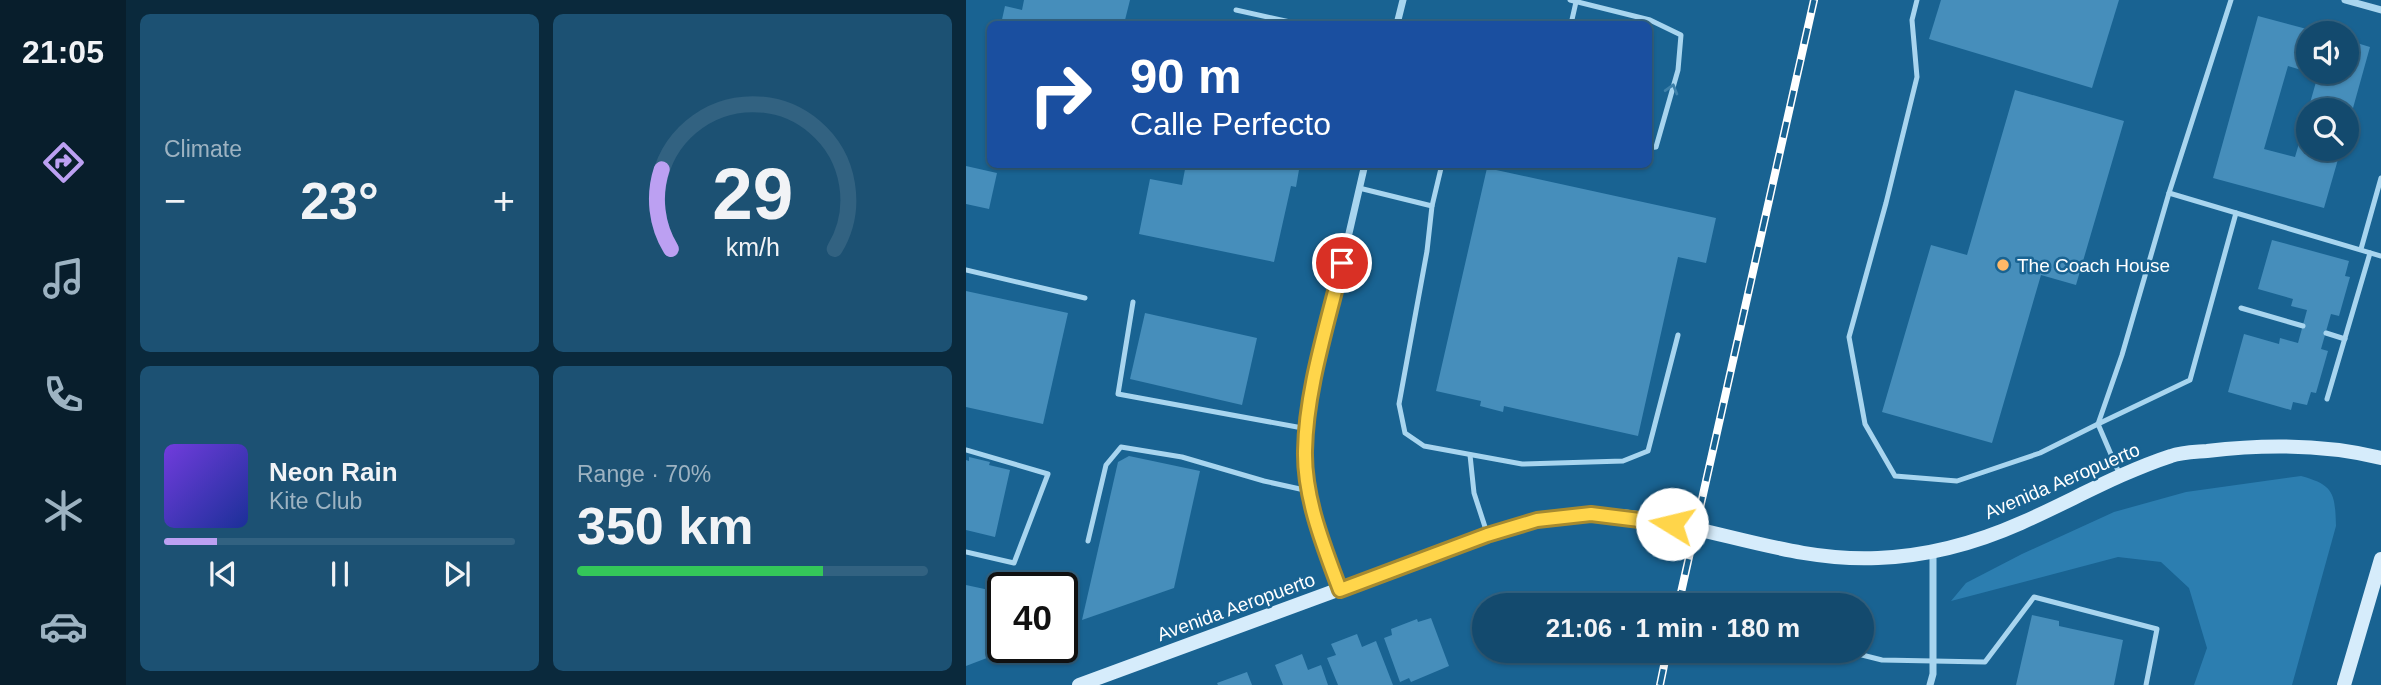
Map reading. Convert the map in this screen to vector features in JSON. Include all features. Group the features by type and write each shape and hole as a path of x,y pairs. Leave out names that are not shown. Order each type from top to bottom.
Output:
{"street":[{"path":"1398,21 1403,0"},
{"path":"2345,0 2381,10"},
{"path":"1340,590 1309,491 1305,451 1308,411 1364,168"},
{"name":"Avenida Aeropuerto","path":"1079,685 1487,535 1537,520 1591,514 1650,520 1817,556 1877,558 1933,553 2019,524 2173,455 2246,446 2346,449 2381,458"},
{"path":"1930,685 1933,662 1933,553"},
{"path":"2344,685 2381,559"}],"lane":[{"path":"1917,0 1912,20 1917,77 1849,337 1866,424 1895,476 1957,481 2040,453 2190,380 2236,212"},
{"path":"2121,477 2098,424 2122,355 2169,193 2231,0"},
{"path":"1571,21 1573,1 1650,20 1681,35 1678,70 1656,147 1652,148"},
{"path":"1236,10 1286,21"},
{"path":"1441,168 1432,206 1427,251 1399,404 1405,433 1424,446 1521,464 1623,461 1648,451 1678,335"},
{"path":"2361,250 2381,178"},
{"path":"1359,188 1432,206"},
{"path":"2169,193 2381,256"},
{"path":"2327,398 2370,253"},
{"path":"966,270 1086,298"},
{"path":"1133,302 1118,394 1308,429"},
{"path":"2241,308 2302,326"},
{"path":"2326,333 2345,339"},
{"path":"1088,541 1106,465 1121,447 1182,457 1309,491"},
{"path":"966,450 1048,474 1014,563 966,552"},
{"path":"1470,454 1474,493 1487,535"},
{"path":"1874,658 1985,662 2034,597 2157,629 2146,685"}],"shaded area":[{"path":"2301,476 2320,483 2330,492 2335,506 2336,526 2292,685 2194,685 2207,648 2189,588 2161,562 2118,557 1951,601 1966,583 2114,512 2186,492"}],"building":[{"path":"1024,0 1130,0 1125,21 1002,21 1005,6 1022,10"},
{"path":"1941,0 2119,0 2092,88 1929,39"},
{"path":"2258,16 2296,26 2296,68 2288,66 2264,149 2295,157 2296,154 2296,161 2338,161 2324,208 2213,178"},
{"path":"2359,44 2370,47 2356,98 2311,98 2315,84 2359,84"},
{"name":"The Coach House","path":"2015,90 2124,121 2076,285 2041,275 1992,443 1882,412 1931,245 1967,255"},
{"path":"966,166 997,173 989,209 966,204"},
{"path":"1185,168 1299,168 1296,187 1291,186 1274,262 1139,234 1150,179 1182,185"},
{"path":"1487,168 1716,218 1706,263 1678,257 1638,436 1504,406 1503,412 1480,406 1481,401 1436,391"},
{"path":"2272,240 2349,261 2345,276 2350,277 2339,316 2331,314 2321,349 2328,351 2316,393 2311,392 2307,405 2293,402 2291,410 2228,392 2244,334 2279,344 2280,338 2298,343 2307,310 2291,306 2293,299 2258,289"},
{"path":"966,291 1068,313 1043,424 966,407"},
{"path":"1145,313 1257,338 1242,405 1130,379"},
{"path":"1129,456 1200,471 1174,588 1082,620 1118,462"},
{"path":"969,457 1010,470 995,537 966,530 966,460 969,461"},
{"path":"966,585 987,590 987,658 966,666"},
{"path":"2032,615 2059,621 2059,626 2123,640 2114,685 2016,685"},
{"path":"1431,618 1449,666 1411,682 1409,678 1400,682 1384,638 1392,635 1391,629 1417,619 1418,622"},
{"path":"1357,634 1362,647 1376,641 1393,685 1338,685 1327,658 1336,655 1331,644"},
{"path":"1302,654 1308,670 1321,665 1328,685 1283,685 1275,665"},
{"path":"1247,672 1252,685 1217,683"}],"railway":[{"path":"1681,593 1814,0"},
{"path":"1660,685 1665,663"}],"place":[{"name":"The Coach House","path":"2003,265"}],"route":[{"path":"1342,263 1308,411 1305,451 1309,491 1340,590 1487,535 1537,520 1591,514 1672,524"}]}
